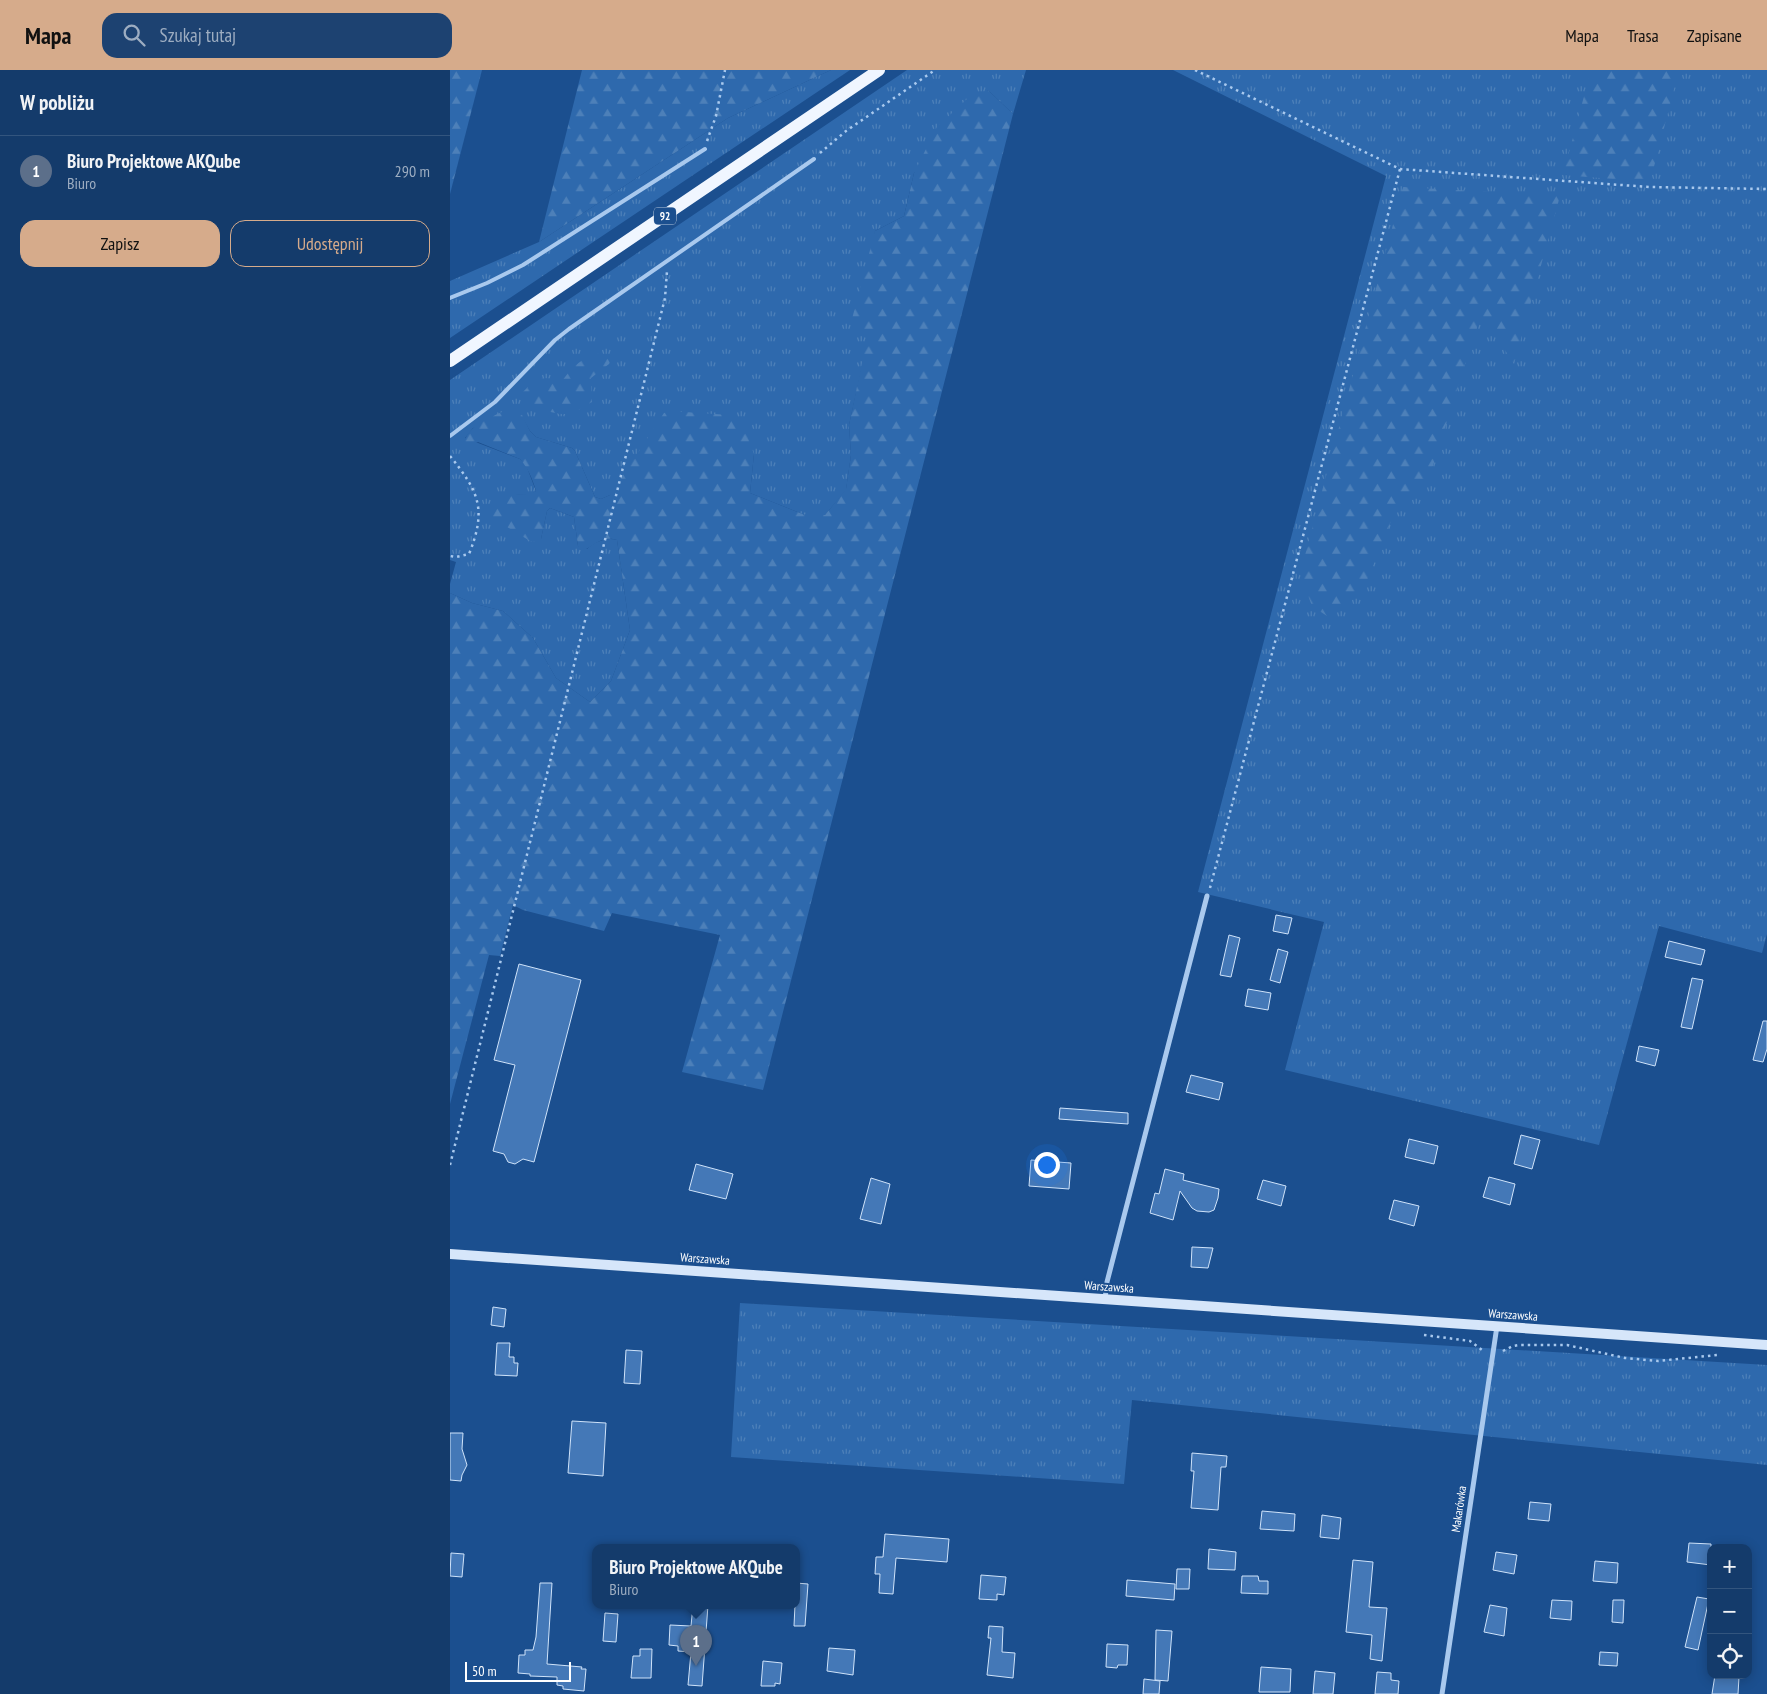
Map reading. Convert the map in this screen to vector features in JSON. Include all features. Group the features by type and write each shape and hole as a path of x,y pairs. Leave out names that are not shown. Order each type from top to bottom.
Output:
{"main road":[{"name":"92","path":"450,362 879,70"}],"street":[{"path":"1105,1299 1107,1282 1118,1238 1207,896"},
{"name":"Warszawska","path":"450,1254 1767,1345"},
{"name":"Makarówka","path":"1442,1694 1497,1326"}],"lane":[{"path":"450,298 487,283 523,265 705,149"},
{"path":"450,436 495,402 555,340 569,329 814,159"}],"path":[{"path":"705,149 716,116 726,70"},
{"path":"814,159 846,131 935,70"},
{"path":"1195,70 1400,169 1649,187 1767,189"},
{"path":"1207,896 1400,169"},
{"path":"450,1165 665,298 667,260"},
{"path":"450,456 462,470 476,493 480,514 476,536 469,554 456,557 450,556"},
{"path":"1501,1351 1519,1345 1567,1345 1625,1358 1658,1361 1719,1354"}],"green space":[{"path":"450,70 482,70 450,194"},
{"path":"582,70 831,70 728,118 539,242"},
{"path":"831,70 850,70 450,338 450,281 539,242 728,118"},
{"path":"907,70 1026,70 1013,114 988,90 914,173 904,216 875,231 868,339 849,425 851,455 846,490 825,515 805,515 750,493 754,454 601,499 595,497 575,451 572,448 536,437 530,431 521,415 473,428 465,438 520,459 526,465 536,491 530,495 498,494 541,539 547,511 550,508 574,517 578,546 587,549 601,541 617,540 630,630 611,681 590,702 556,678 533,638 503,611 472,603 450,593 450,584 456,562 450,560 450,380"},
{"path":"1173,70 1767,70 1767,934 1762,953 1659,926 1599,1145 1285,1070 1324,922 1198,892 1386,176"},
{"path":"1591,70 1679,70 1650,182 1563,175"},
{"path":"988,90 1013,114 763,1090 682,1072 720,935 612,913 604,931 523,910 513,905 500,956 489,955 450,1104 450,593 472,603 503,611 533,638 556,678 590,702 611,681 630,630 617,540 602,540 582,551 578,546 574,517 550,508 547,511 541,539 538,542 530,541 494,519 491,516 493,496 503,493 531,493 536,491 535,487 528,470 520,459 478,442 465,447 465,440 468,434 479,424 506,410 522,415 530,431 536,437 572,448 575,451 595,497 601,499 610,495 664,413 670,411 729,415 743,424 754,454 750,493 805,515 825,515 846,489 851,455 849,425 867,339 852,319 875,231 904,216 914,173 937,127 967,99"},
{"path":"1403,187 1560,196 1514,364 1481,313 1431,472 1393,516 1364,588 1327,616 1312,606 1300,574"},
{"path":"601,353 606,355 610,362 591,378 592,402 580,409 567,414 548,411 535,406 521,394 531,384 540,379 549,378 562,381 578,363 588,357"},
{"path":"740,1303 1767,1365 1767,1465 1132,1400 1124,1484 731,1457"}],"building":[{"path":"1276,915 1292,918 1288,934 1273,931"},
{"path":"1229,935 1240,938 1231,977 1220,975"},
{"path":"1669,941 1705,950 1701,965 1665,957"},
{"path":"1278,949 1288,952 1280,983 1270,980"},
{"path":"519,964 581,980 534,1162 523,1159 515,1164 508,1162 504,1154 493,1151 515,1065 494,1060"},
{"path":"1692,978 1703,980 1692,1029 1681,1027"},
{"path":"1248,989 1271,993 1268,1010 1245,1006"},
{"path":"1763,1021 1767,1021 1767,1049 1763,1062 1753,1060"},
{"path":"1639,1046 1659,1050 1655,1066 1636,1061"},
{"path":"1191,1075 1223,1083 1219,1100 1186,1092"},
{"path":"1060,1108 1128,1113 1128,1124 1059,1119"},
{"path":"1521,1135 1540,1140 1532,1169 1514,1164"},
{"path":"1409,1139 1438,1146 1434,1164 1405,1157"},
{"path":"1031,1160 1071,1163 1069,1189 1029,1186"},
{"path":"696,1164 733,1174 726,1199 689,1190"},
{"path":"1165,1169 1184,1174 1183,1180 1219,1189 1214,1210 1209,1212 1197,1211 1192,1208 1180,1191 1173,1220 1150,1213 1155,1193 1159,1194"},
{"path":"1489,1177 1515,1184 1510,1205 1483,1197"},
{"path":"871,1178 890,1184 881,1224 860,1219"},
{"path":"1263,1180 1286,1186 1281,1206 1257,1199"},
{"path":"1394,1200 1419,1206 1414,1226 1389,1219"},
{"path":"1192,1247 1213,1248 1208,1268 1191,1267"},
{"path":"493,1307 506,1309 504,1327 491,1325"},
{"path":"497,1343 510,1343 509,1357 514,1357 514,1363 518,1363 517,1376 495,1375"},
{"path":"626,1350 642,1351 640,1384 624,1383"},
{"path":"572,1421 606,1423 603,1476 568,1473"},
{"path":"450,1433 463,1433 462,1449 467,1465 461,1481 450,1480"},
{"path":"1192,1453 1227,1456 1226,1467 1221,1467 1218,1510 1191,1508 1194,1471 1191,1471"},
{"path":"1530,1502 1551,1504 1549,1521 1528,1519"},
{"path":"1262,1511 1295,1514 1294,1531 1260,1529"},
{"path":"1322,1515 1341,1518 1339,1539 1320,1537"},
{"path":"885,1534 949,1539 947,1562 896,1558 893,1594 879,1593 880,1574 875,1574 876,1557 883,1557"},
{"path":"1689,1543 1711,1544 1707,1544 1707,1564 1687,1562"},
{"path":"1209,1549 1236,1552 1235,1570 1208,1569"},
{"path":"1496,1552 1517,1555 1514,1574 1493,1570"},
{"path":"451,1553 464,1554 462,1577 450,1576"},
{"path":"1353,1560 1373,1562 1369,1607 1387,1608 1382,1661 1370,1659 1372,1635 1346,1632"},
{"path":"1595,1561 1618,1563 1617,1583 1593,1581"},
{"path":"1177,1569 1190,1569 1189,1589 1176,1589"},
{"path":"981,1575 1006,1577 1004,1595 997,1594 997,1600 979,1599"},
{"path":"1242,1576 1258,1576 1259,1581 1268,1581 1268,1594 1241,1593"},
{"path":"1127,1580 1175,1584 1174,1600 1126,1596"},
{"path":"540,1583 552,1583 547,1664 586,1669 584,1691 563,1689 563,1686 557,1685 557,1677 530,1676 530,1674 518,1673 519,1655 525,1655 525,1650 533,1650 536,1637"},
{"path":"800,1583 808,1584 805,1626 794,1626 795,1609 800,1609"},
{"path":"1697,1597 1707,1599 1707,1608 1698,1650 1685,1647"},
{"path":"1552,1600 1572,1601 1571,1620 1550,1618"},
{"path":"1613,1600 1624,1600 1623,1623 1612,1622"},
{"path":"1490,1605 1507,1608 1504,1636 1484,1632"},
{"path":"693,1609 708,1609 702,1686 688,1685 691,1652 678,1651 678,1646 669,1645 670,1625 691,1626"},
{"path":"605,1613 618,1614 616,1642 603,1641"},
{"path":"989,1626 1003,1627 1002,1652 1015,1653 1013,1678 987,1675 991,1638 988,1638"},
{"path":"1156,1630 1172,1631 1168,1681 1155,1680"},
{"path":"1107,1644 1128,1645 1127,1665 1118,1665 1117,1668 1106,1667"},
{"path":"829,1648 855,1650 853,1675 827,1671"},
{"path":"640,1649 652,1649 651,1678 631,1678 633,1656 640,1656"},
{"path":"1600,1652 1618,1653 1617,1666 1599,1665"},
{"path":"763,1661 782,1663 780,1684 775,1683 775,1686 761,1686"},
{"path":"1261,1667 1291,1669 1290,1692 1259,1692"},
{"path":"1315,1671 1335,1673 1333,1694 1313,1694"},
{"path":"1377,1672 1391,1673 1391,1680 1399,1681 1398,1694 1375,1694"},
{"path":"1144,1679 1160,1681 1159,1694 1143,1694"},
{"path":"1714,1679 1739,1679 1738,1694 1712,1694"}],"place":[{"name":"Biuro Projektowe AKQube","path":"696,1666"}]}
